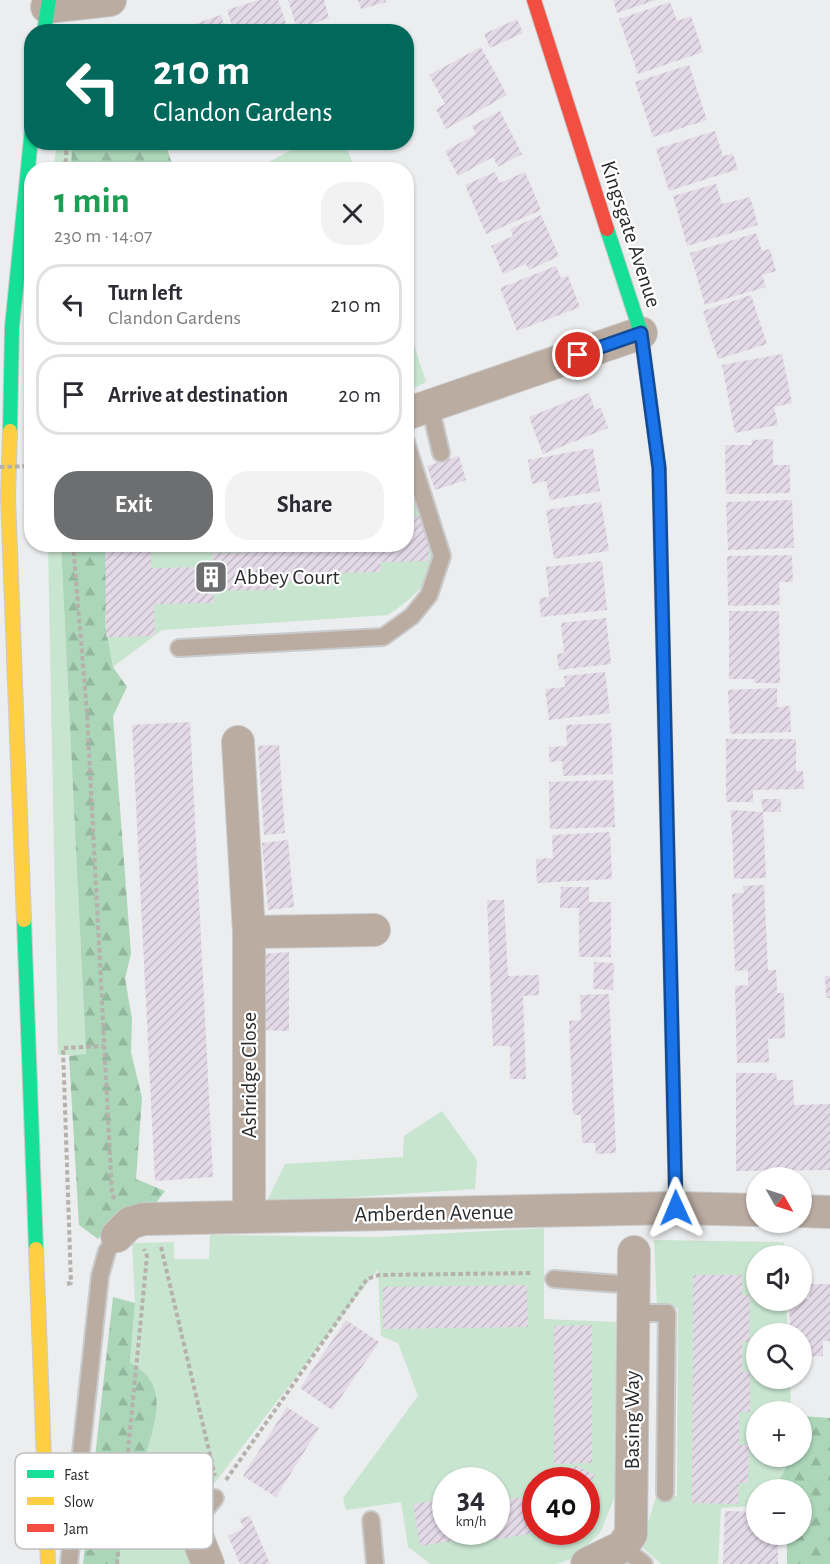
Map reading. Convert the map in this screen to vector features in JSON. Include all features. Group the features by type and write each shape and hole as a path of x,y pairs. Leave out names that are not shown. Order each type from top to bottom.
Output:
{"main road":[{"name":"Kingsgate Avenue","path":"534,0 641,333 659,468 676,1208"},
{"path":"24,208 12,327 8,497 43,1453"},
{"path":"47,1549 48,1564"}],"street":[{"path":"47,13 110,0"},
{"path":"418,410 641,333"},
{"name":"Ashridge Close","path":"238,742 249,932 249,1217"},
{"path":"249,932 374,930"},
{"name":"Amberden Avenue","path":"134,1226 249,1217 676,1208 746,1210"},
{"path":"812,1211 830,1212"},
{"name":"Basing Way","path":"587,1564 633,1555 631,1534 634,1252"},
{"path":"201,1549 208,1564"}],"lane":[{"path":"418,410 441,453"},
{"path":"179,648 382,637 412,616 429,595 441,556 414,468"},
{"path":"81,1453 100,1276 107,1251 134,1226"},
{"path":"554,1279 633,1299 667,1313 665,1493"},
{"path":"371,1520 375,1564"},
{"path":"69,1564 71,1549"}],"path":[{"path":"0,467 24,466"},
{"path":"74,552 87,713 112,1195 134,1226 147,1256 128,1453"},
{"path":"36,1287 71,1283 63,1048 104,1046"},
{"path":"134,1226 208,1453"},
{"path":"215,1498 367,1279 379,1275 538,1273 554,1279"},
{"path":"213,1470 215,1498"},
{"path":"117,1564 118,1549"}],"green space":[{"path":"56,150 72,150 71,162 54,162"},
{"path":"72,150 167,150 172,162 71,162"},
{"path":"291,150 348,150 352,162 269,162"},
{"path":"414,344 426,382 414,388"},
{"path":"414,487 435,549 434,565 425,582 419,590 388,615 162,630 113,667 105,624 109,552 414,552"},
{"path":"48,552 61,552 86,1055 58,1055"},
{"path":"61,552 109,552 105,624 113,667 127,687 113,716 131,954 125,978 132,1019 131,1052 142,1098 136,1179 165,1191 153,1207 115,1218 98,1239 79,1225 69,1056 86,1054"},
{"path":"442,1111 477,1160 475,1189 266,1203 285,1164 403,1157 404,1136"},
{"path":"544,1228 544,1319 617,1322 615,1496 601,1531 600,1467 522,1467 522,1545 588,1545 575,1558 556,1564 431,1564 408,1547 401,1502 346,1510 343,1498 418,1396 398,1343 381,1336 378,1269 213,1485 213,1453 132,1453 130,1363 135,1303 132,1243 174,1242 174,1259 209,1259 210,1235 378,1237"},
{"path":"654,1240 784,1242 784,1245 746,1245 746,1311 787,1311 787,1323 746,1323 746,1389 790,1389 791,1401 746,1401 746,1467 786,1467 780,1479 746,1479 746,1507 721,1508 718,1564 661,1564 641,1546 656,1497 677,1496 678,1308 657,1307"},
{"path":"113,1297 135,1303 130,1363 151,1381 157,1404 146,1453 95,1453"},
{"path":"812,1417 830,1418 830,1564 787,1564 787,1545 812,1545 812,1479 780,1479 786,1467 812,1467"},
{"path":"85,1549 120,1549 118,1564 83,1564"},
{"path":"120,1549 188,1549 193,1564 118,1564"}],"building":[{"path":"259,0 278,0 286,24 231,24 227,10"},
{"path":"288,0 324,0 329,18 312,24 295,24"},
{"path":"358,0 386,0 386,2 361,9"},
{"path":"613,0 656,0 617,13"},
{"path":"670,2 677,21 691,16 703,52 638,74 619,19"},
{"path":"221,15 224,24 195,24"},
{"path":"517,19 523,33 490,48 484,34"},
{"path":"481,47 507,95 446,129 436,109 445,104 429,75"},
{"path":"689,65 707,120 653,137 635,82"},
{"path":"500,111 522,154 498,167 493,157 458,176 445,151 476,134 472,126"},
{"path":"715,131 723,156 733,154 738,169 669,191 656,149"},
{"path":"495,172 500,183 525,172 541,210 486,234 465,185"},
{"path":"716,184 722,204 750,197 758,225 687,246 673,196"},
{"path":"541,215 559,256 529,270 526,264 503,274 491,246 513,236 510,229"},
{"path":"756,233 762,251 770,249 776,271 762,275 766,287 705,305 690,253"},
{"path":"556,266 561,278 568,276 580,307 517,331 500,288"},
{"path":"751,295 767,344 718,359 703,311"},
{"path":"782,354 792,403 774,407 778,425 735,433 722,365"},
{"path":"589,393 595,410 601,408 608,428 543,454 529,417"},
{"path":"773,439 773,465 790,465 790,493 726,494 725,445 752,445 752,440"},
{"path":"593,448 600,491 550,500 546,481 532,484 528,460"},
{"path":"459,456 466,480 435,490 427,466"},
{"path":"792,500 794,548 728,550 726,502"},
{"path":"601,502 609,551 554,559 546,510"},
{"name":"Abbey Court","path":"414,516 428,516 429,561 380,562 381,572 317,573 317,581 275,582 275,590 213,591 214,603 154,604 155,636 106,637 105,552 151,552 151,568 213,567 212,553 414,552"},
{"path":"792,555 793,582 779,582 780,605 728,606 727,556"},
{"path":"602,561 607,610 541,617 539,598 549,597 546,567"},
{"path":"729,611 779,611 780,683 754,683 754,679 729,679"},
{"path":"606,618 611,664 559,670 557,654 564,653 561,623"},
{"path":"605,672 610,713 549,720 545,689 565,687 564,676"},
{"path":"777,688 777,707 790,706 791,732 730,734 728,690"},
{"path":"190,722 213,1177 155,1181 132,725"},
{"path":"611,723 613,774 563,776 562,761 549,762 549,747 567,746 566,725"},
{"path":"726,739 796,739 796,771 803,771 804,789 753,790 753,802 726,802"},
{"path":"279,745 285,833 264,835 258,746"},
{"path":"613,780 615,827 550,829 549,782"},
{"path":"761,799 781,799 781,812 763,812"},
{"path":"731,810 763,812 766,878 734,879"},
{"path":"610,832 612,879 537,883 536,859 553,858 552,835"},
{"path":"288,840 294,907 268,910 262,843"},
{"path":"764,885 768,970 776,970 777,993 784,993 785,1038 768,1039 769,1062 737,1063 735,986 748,985 748,970 735,971 732,894 744,893 743,886"},
{"path":"561,887 589,887 589,902 611,902 611,957 579,957 579,908 560,908"},
{"path":"487,900 504,900 508,976 539,975 539,995 523,996 526,1079 510,1079 510,1046 493,1046"},
{"path":"289,952 289,1031 261,1030 263,954"},
{"path":"594,962 614,963 613,990 593,989"},
{"path":"825,976 830,976 830,998 826,998"},
{"path":"609,994 616,1153 596,1154 595,1143 582,1143 581,1115 573,1115 569,1021 581,1020 580,995"},
{"path":"736,1073 776,1073 777,1080 793,1080 794,1105 830,1104 830,1170 812,1170 812,1167 746,1167 746,1171 736,1171"},
{"path":"693,1275 742,1275 742,1295 746,1295 746,1311 750,1311 749,1323 746,1323 746,1342 742,1341 742,1372 746,1372 746,1389 750,1389 750,1401 746,1401 746,1412 739,1412 739,1445 746,1445 748,1479 746,1479 746,1483 739,1483 738,1504 692,1503"},
{"path":"812,1284 830,1284 830,1341 823,1341 823,1356 812,1356 812,1323 790,1323 789,1311 812,1311"},
{"path":"527,1285 528,1327 383,1329 383,1287"},
{"path":"346,1320 379,1342 332,1410 300,1388"},
{"path":"592,1325 592,1463 554,1464 554,1326"},
{"path":"287,1407 319,1428 276,1497 243,1476"},
{"path":"522,1497 522,1535 510,1537 510,1499"},
{"path":"432,1501 432,1544 420,1546 413,1504"},
{"path":"725,1511 746,1512 746,1545 778,1545 778,1564 723,1564"},
{"path":"250,1516 270,1564 240,1564 228,1536 244,1528 239,1519"}],"traffic: fast":[{"path":"45,24 49,0"},
{"path":"29,162 30,150"},
{"path":"10,431 12,327 24,208"},
{"path":"607,229 641,333 659,467 661,560"},
{"path":"24,920 36,1249"},
{"path":"670,950 676,1208"}],"traffic: slow":[{"path":"10,431 8,497 24,920"},
{"path":"661,560 670,950"},
{"path":"36,1249 44,1453"},
{"path":"47,1549 48,1564"}],"traffic: jam":[{"path":"534,0 607,229"}],"place":[{"name":"Abbey Court","path":"211,577"}],"route":[{"path":"578,355 641,333 659,468 676,1208"}]}
